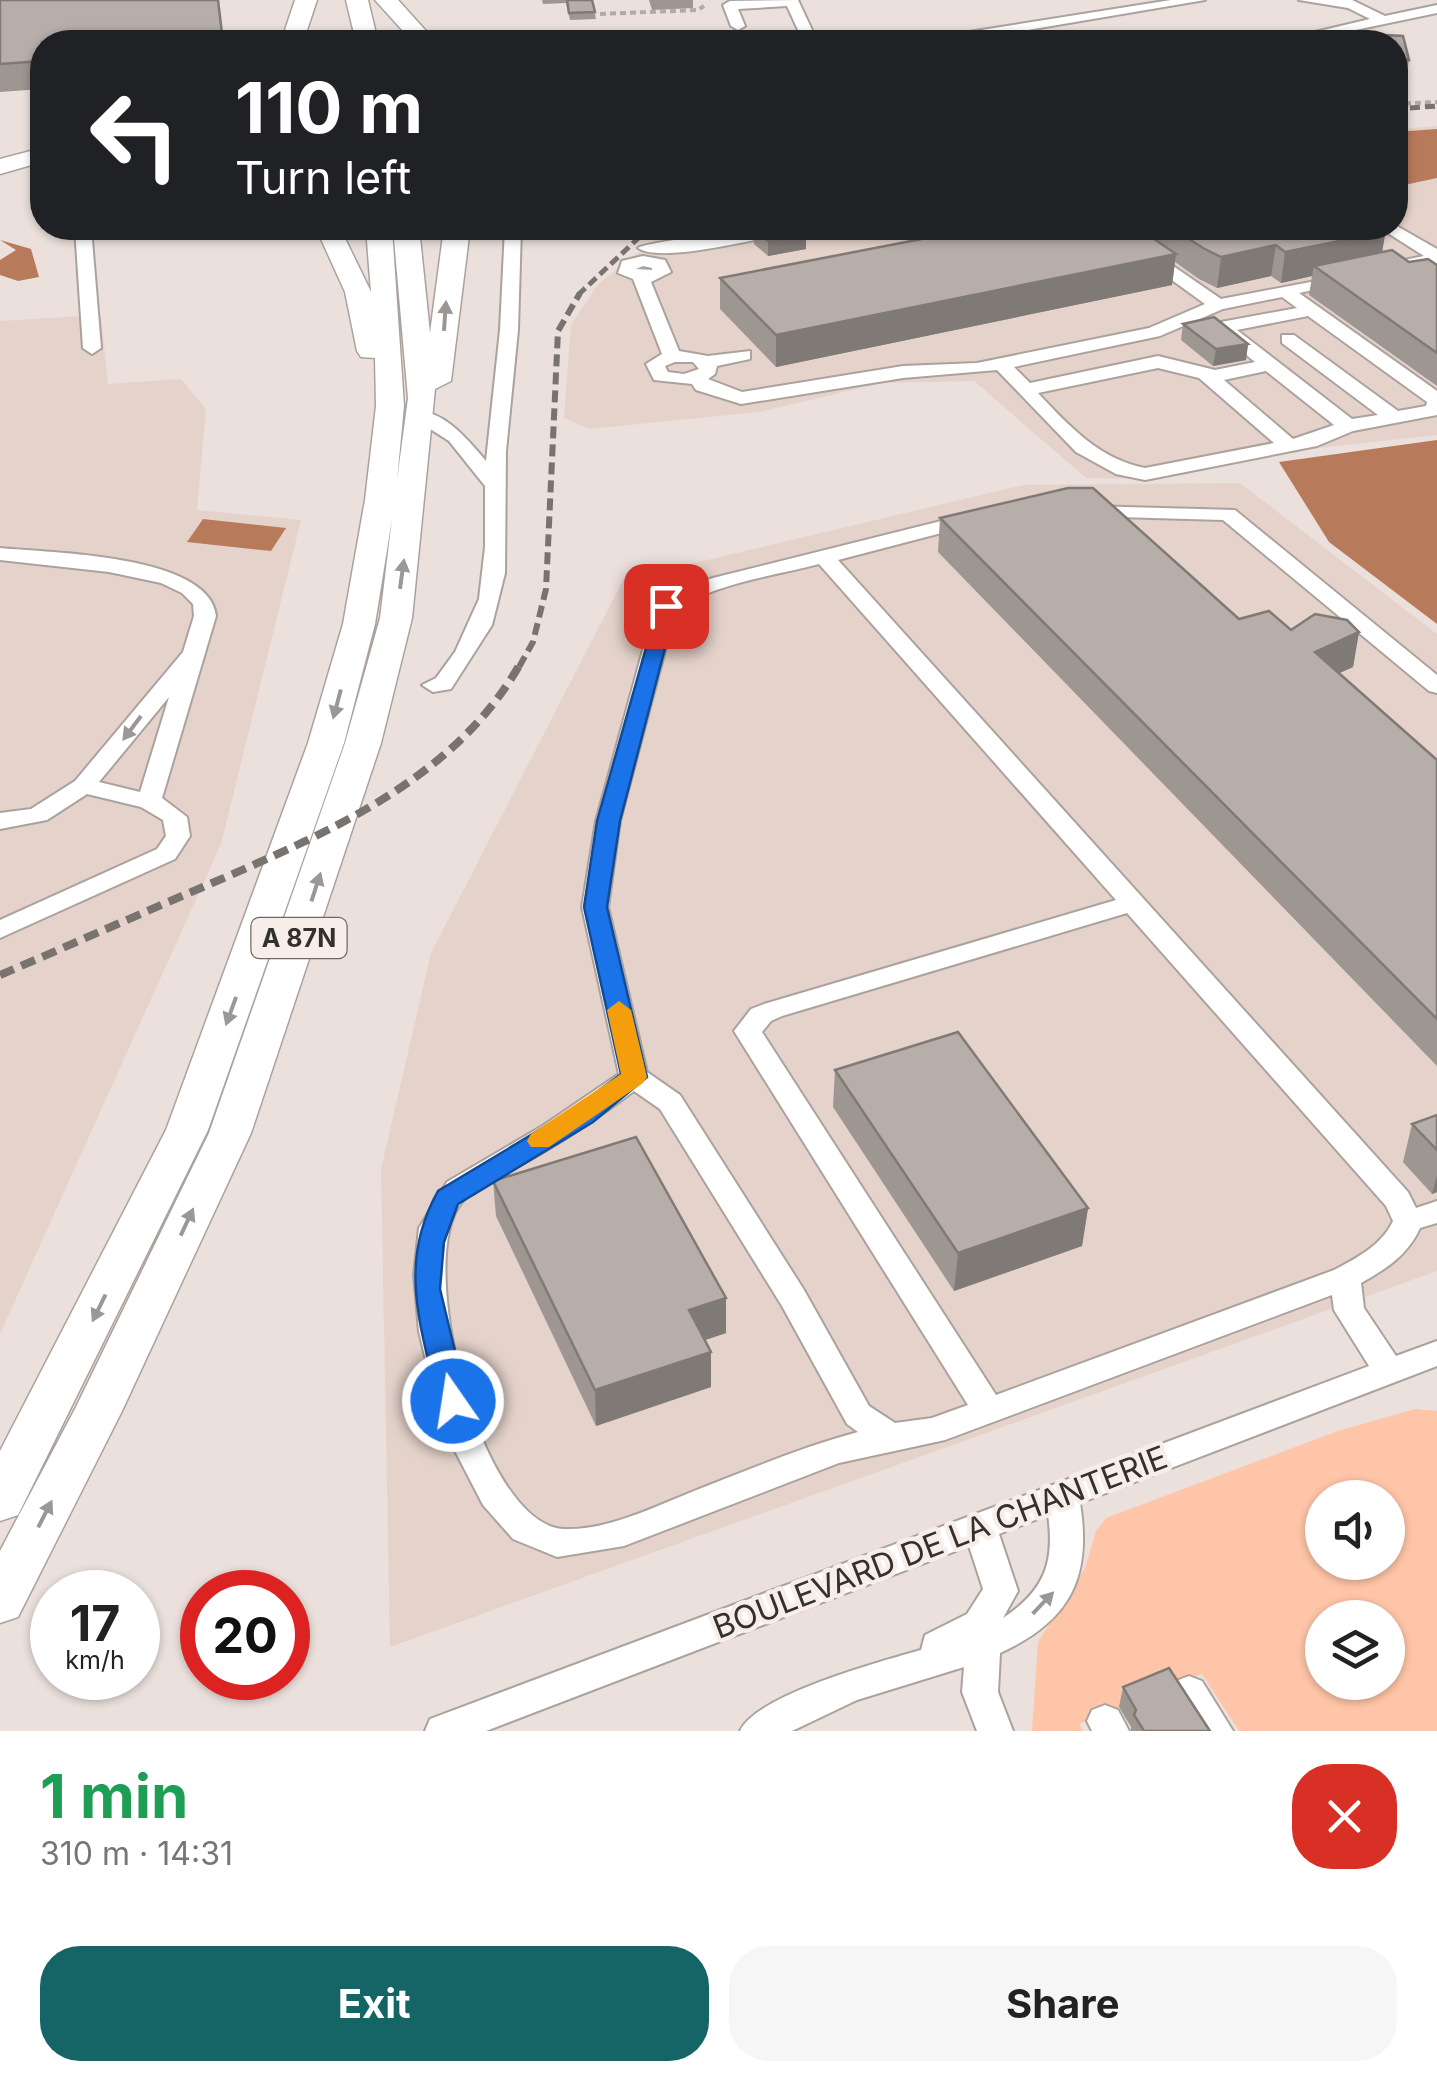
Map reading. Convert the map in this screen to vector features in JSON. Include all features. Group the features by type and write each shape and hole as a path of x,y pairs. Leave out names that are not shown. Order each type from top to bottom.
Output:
{"highway":[{"path":"296,30 306,0"},
{"path":"334,0 340,30"},
{"path":"357,0 364,30"},
{"path":"386,0 414,30"},
{"path":"0,168 30,161"},
{"path":"335,240 367,319 372,386 411,407 441,376 456,240"},
{"name":"A 87N","path":"0,1500 187,1130 326,743 359,624 380,500 411,407 381,240"},
{"name":"A 87N","path":"0,1601 98,1411 230,1133 309,909 382,672 396,618 411,407 406,240"}],"street":[{"path":"1007,30 1198,0"},
{"path":"1306,0 1351,4 1383,20"},
{"path":"717,5 792,1 803,30"},
{"path":"763,2 773,24"},
{"path":"717,5 738,26"},
{"path":"1332,30 1437,11"},
{"path":"1358,30 1383,20"},
{"path":"84,240 92,348"},
{"path":"433,685 443,684 471,649 487,615 497,542 494,485 510,328 514,240"},
{"path":"645,240 643,262 672,356 661,359 655,370 672,379 742,355"},
{"path":"643,262 679,247 720,240"},
{"path":"1123,240 1210,309 1222,328 1348,426"},
{"path":"1408,240 1437,257"},
{"path":"701,370 703,386 741,398 903,372 1002,364 1154,332 1210,309 1437,257"},
{"path":"1002,364 1053,420 1121,473 1145,474 1316,440 1348,426 1433,410 1437,401 1285,291"},
{"path":"1222,328 1312,310"},
{"path":"1288,339 1394,418"},
{"path":"1028,390 1158,362 1206,374 1270,366"},
{"path":"1206,374 1287,444"},
{"path":"411,407 456,437 494,485"},
{"path":"1072,512 1228,514 1437,686"},
{"path":"887,1435 858,1415 793,1298 670,1102 634,1077 596,907 608,821 666,606 683,595 993,516"},
{"path":"0,554 158,574 188,586 202,600 205,616 149,801"},
{"path":"826,559 1398,1200 1408,1222"},
{"path":"0,821 38,816 84,786 194,653"},
{"path":"0,930 166,854 178,836 175,817 149,801 84,786"},
{"path":"989,1411 748,1031 761,1015 773,1010 1133,903"},
{"path":"634,1077 584,1116 447,1198 430,1242 426,1289 453,1401 476,1464 496,1497 523,1528 551,1543 588,1541 887,1435 934,1431 989,1411 1345,1278 1374,1262 1400,1239 1408,1222 1437,1212"},
{"path":"1345,1278 1349,1310 1419,1366"},
{"name":"BOULEVARD DE LA CHANTERIE","path":"443,1731 1062,1494 1419,1366"},
{"path":"860,1683 983,1647 1036,1612 1065,1572 1068,1544 1062,1494"},
{"path":"758,1731 963,1636 993,1609 1001,1591 979,1526"},
{"path":"983,1647 980,1692 995,1731"},
{"path":"1189,1692 1216,1731"}],"path":[{"path":"692,4 717,5"},
{"path":"600,14 717,5"},
{"path":"1408,103 1437,102"}],"shaded area":[{"path":"1437,126 1437,435 1272,453 1153,479 1086,478 974,381 883,383 759,412 589,429 564,418 571,325 598,284 655,240 1408,240 1408,128"},
{"path":"1437,129 1437,178 1408,184 1408,131"},
{"path":"0,240 31,249 39,277 18,281 0,275 0,260 16,250"},
{"path":"101,315 108,384 181,379 206,409 197,510 301,520 221,844 0,1334 0,321"},
{"path":"1437,440 1437,624 1329,542 1279,462"},
{"path":"1240,483 1437,634 1437,1271 390,1647 381,1169 431,953 623,580 1023,485"},
{"path":"203,519 286,528 271,551 187,542"},
{"path":"1415,1409 1437,1411 1437,1731 1239,1731 1202,1674 1079,1724 1083,1731 1032,1731 1038,1642 1085,1568 1096,1531 1106,1518 1338,1431"}],"building":[{"path":"0,0 218,0 222,30 30,30 30,62 0,64"},
{"path":"567,0 592,0 595,12 569,13"},
{"path":"916,240 1156,240 1176,254 776,335 720,278"},
{"path":"1191,240 1344,240 1285,252 1276,245 1221,257"},
{"path":"1392,250 1409,262 1428,259 1437,265 1437,353 1314,266"},
{"path":"1214,317 1248,344 1216,349 1183,324"},
{"path":"1068,488 1093,488 1239,619 1269,611 1291,630 1315,614 1347,620 1359,632 1315,652 1437,760 1437,1019 940,518"},
{"path":"958,1032 1088,1208 958,1253 835,1070"},
{"path":"1437,1115 1437,1150 1412,1124"},
{"path":"636,1137 726,1298 689,1310 711,1352 595,1390 493,1181"},
{"path":"1169,1668 1210,1731 1144,1731 1123,1687"}],"railway":[{"path":"1408,108 1437,106"},
{"path":"580,293 636,240"},
{"path":"519,667 533,642 546,589 558,331 580,293"},
{"path":"0,975 293,847 381,800 422,773 459,741 492,705 520,664"}],"slow traffic":[{"path":"540,1141 584,1116 634,1077 619,1010"}],"route":[{"path":"453,1401 426,1289 430,1242 447,1198 584,1116 634,1077 596,907 608,821 666,606"}]}
